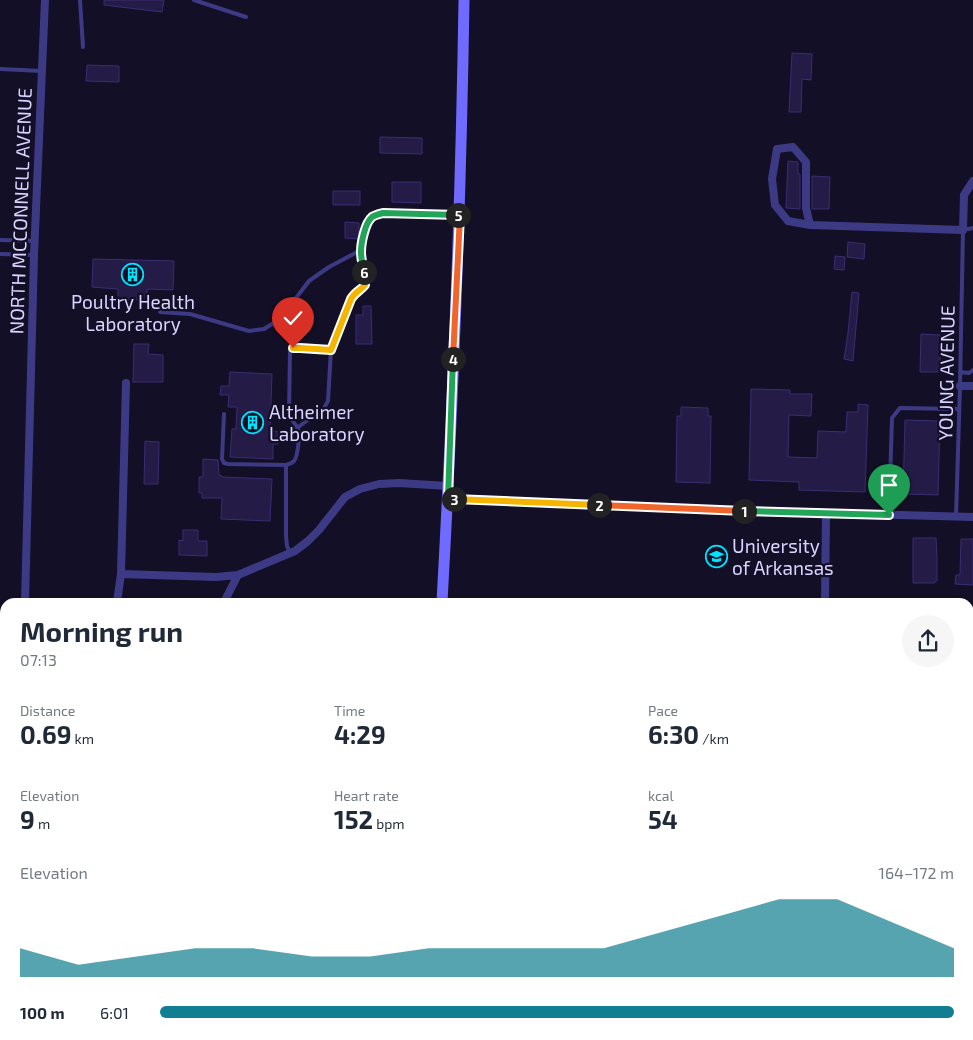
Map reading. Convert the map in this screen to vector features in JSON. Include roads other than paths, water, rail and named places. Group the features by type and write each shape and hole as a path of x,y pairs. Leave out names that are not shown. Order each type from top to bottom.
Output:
{"main road":[{"path":"442,598 460,215 464,0"}],"street":[{"name":"NORTH MCCONNELL AVENUE","path":"25,598 34,255 45,0"},
{"path":"810,225 806,208 806,162 793,147 777,149 772,179 775,205 788,221 810,225 963,230 964,194 973,181"},
{"path":"118,598 121,574 126,383"},
{"path":"960,386 973,386"},
{"path":"121,574 216,577 238,575 290,553 308,541 319,530 345,496 360,489 379,484 399,483 448,486"},
{"path":"448,498 706,510 973,517"},
{"path":"825,598 826,513"},
{"path":"226,598 238,575"}],"lane":[{"path":"80,0 83,47"},
{"path":"194,0 246,17"},
{"path":"0,69 42,71"},
{"path":"298,428 324,408 328,401 331,350 354,293 365,285 361,250 366,226 370,218 383,213 460,215"},
{"path":"963,230 973,228"},
{"name":"YOUNG AVENUE","path":"956,517 963,230"},
{"path":"0,240 35,241"},
{"path":"160,312 190,314 248,331 264,329 280,319 309,281 328,267 361,250"},
{"path":"0,254 34,255"},
{"path":"224,414 222,460 224,463 286,465 294,462 297,455 298,428 289,415 290,351 293,348 331,350"},
{"path":"960,372 969,373 973,370"},
{"path":"889,515 892,418 900,408 959,408"},
{"path":"286,465 286,536 290,553"}],"place":[{"name":"Poultry Health Laboratory","path":"133,275"},
{"name":"Altheimer Laboratory","path":"253,422"},
{"name":"University of Arkansas","path":"716,556"}]}
